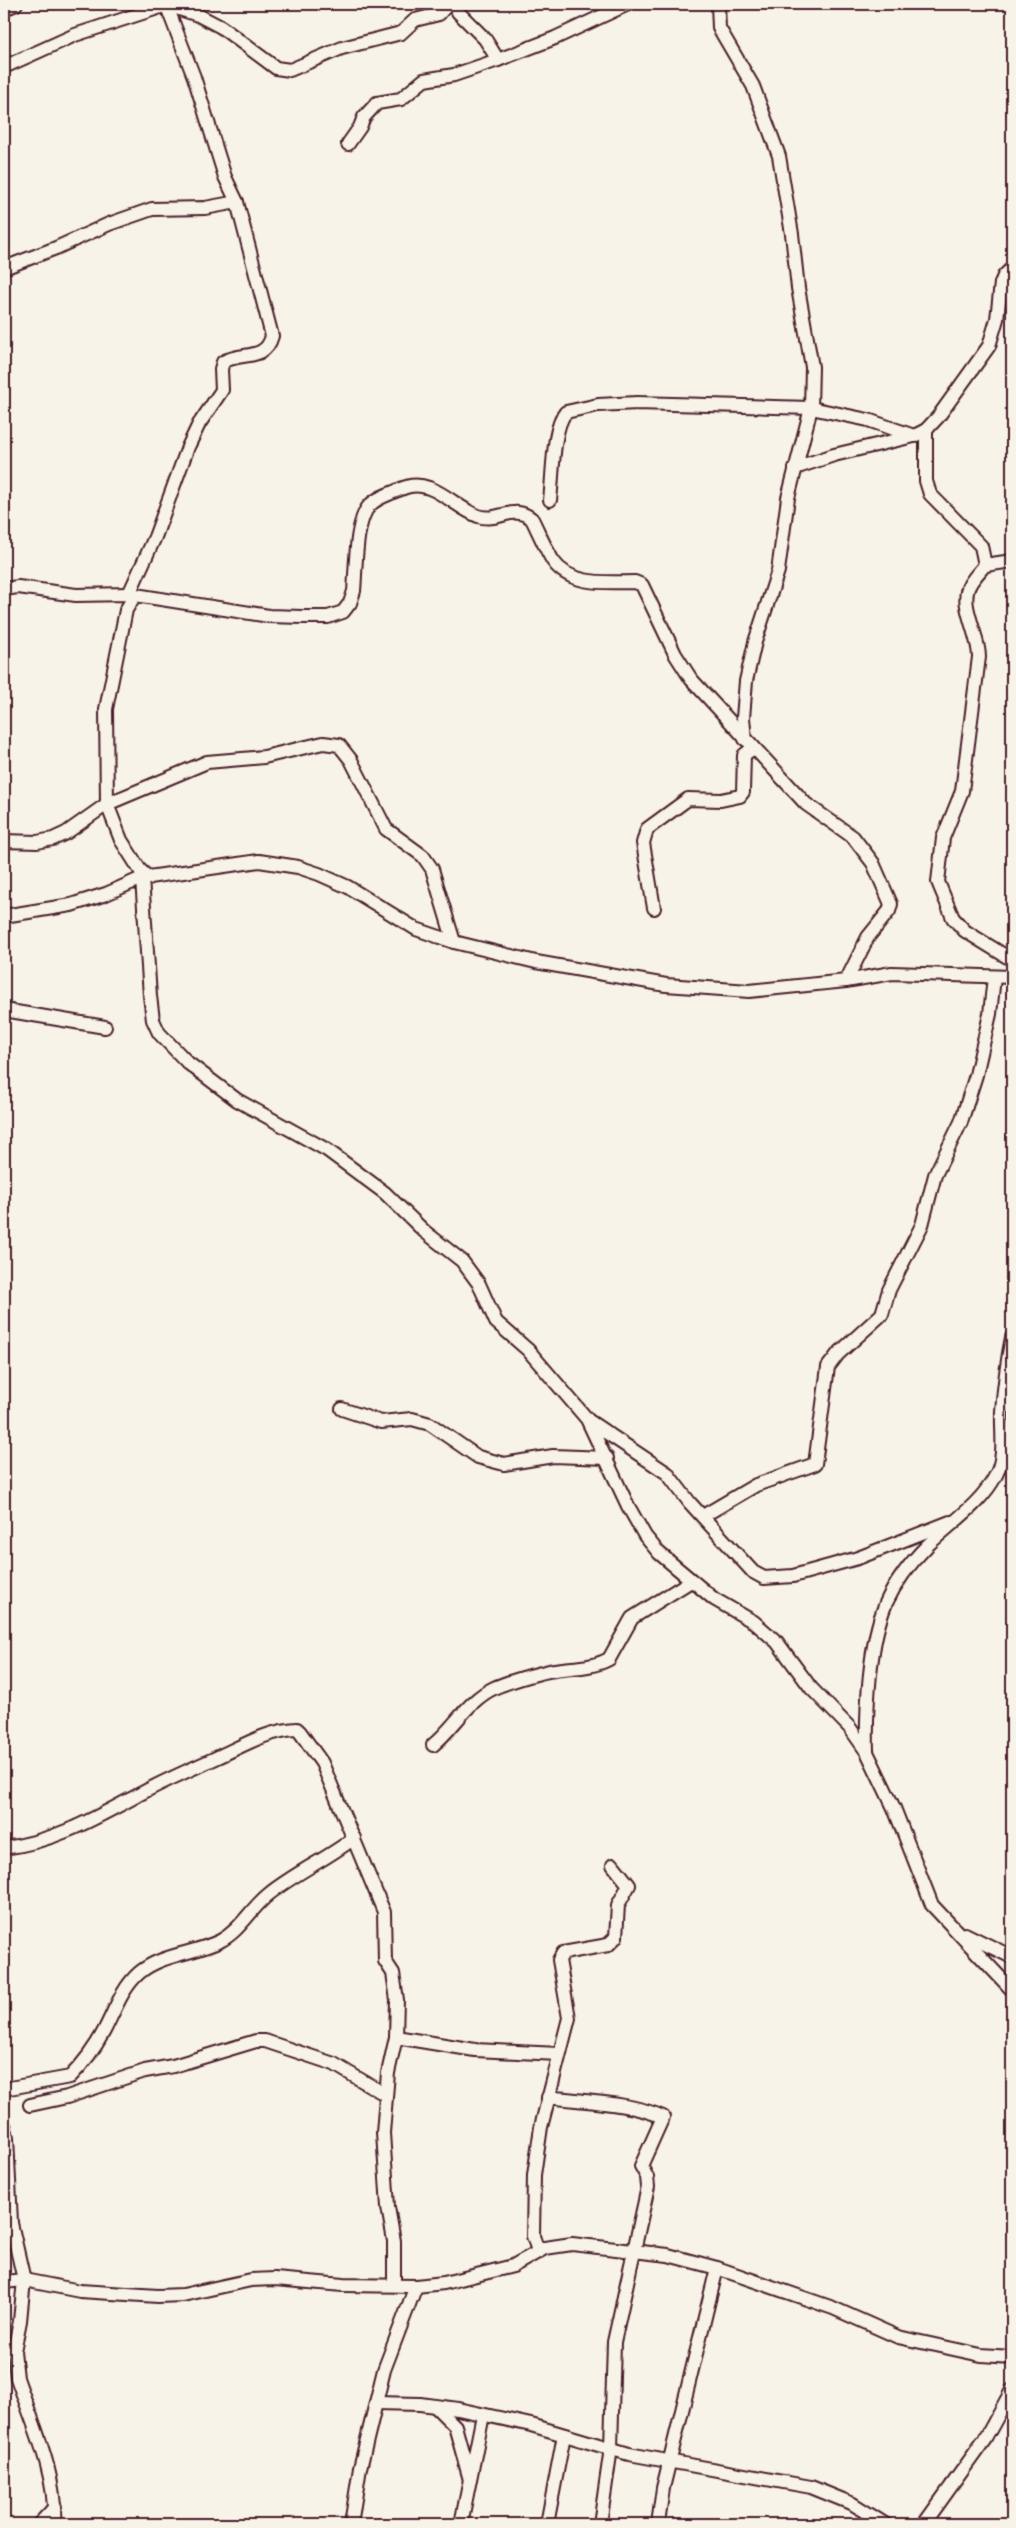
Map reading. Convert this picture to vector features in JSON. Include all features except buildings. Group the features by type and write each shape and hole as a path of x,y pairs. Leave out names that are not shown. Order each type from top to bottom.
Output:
{"street":[{"path":"4,9 16,4"},
{"path":"4,67 75,35 166,5 198,15 221,27 276,68 282,71 290,70 342,48 401,34 415,20 439,14 448,4"},
{"path":"455,4 458,12 485,38 498,60"},
{"path":"348,144 360,127 364,116 374,104 401,99 424,80 454,75 498,60 555,38 628,4"},
{"path":"654,908 643,844 647,829 688,799 721,800 740,796 743,792 744,755 749,743 743,718 746,682 755,642 778,571 795,468 811,408 812,367 798,288 779,156 753,86 719,28 718,4"},
{"path":"166,5 194,77 225,177 237,202 271,327 270,342 256,356 236,358 223,362 221,370 222,390 199,424 188,447 126,610 106,709 108,804 120,840 146,878 150,996 153,1020 159,1033 188,1063 237,1100 327,1150 385,1193 424,1231 456,1256 480,1284 488,1310 496,1322 528,1350 587,1419 628,1506 659,1553 690,1581 714,1599 754,1622 777,1642 811,1688 850,1728 867,1752 894,1808 932,1905 1012,1990"},
{"path":"4,268 56,248 131,215 152,209 205,208 237,202"},
{"path":"795,468 842,453 914,436 926,430 938,417 989,346 996,319 1001,283 1004,276 1012,268"},
{"path":"550,500 556,440 562,416 566,412 598,405 637,403 811,408 868,420 914,436"},
{"path":"926,430 926,481 930,494 981,546 985,565"},
{"path":"4,589 18,587 76,595 132,595 169,599 269,616 328,617 343,612 350,603 354,591 362,516 378,499 412,485 421,485 480,517 497,517 518,511 527,515 532,519 554,562 565,572 576,578 600,582 635,582 642,585 676,654 691,679 806,804 853,837 873,863 891,904 889,911 868,937 846,981"},
{"path":"1012,562 985,565 969,584 966,595 966,606 978,638 978,657 962,791 943,838 938,882 953,918 965,931 1012,960"},
{"path":"4,841 37,842 53,839 66,833 108,804 207,762 264,757 323,743 339,746 351,760 386,829 423,856 432,869 454,942"},
{"path":"4,916 71,906 146,878 259,861 298,867 348,887 416,929 454,942 536,962 666,985 749,991 846,981 892,973 1012,977"},
{"path":"703,1516 756,1485 815,1464 818,1458 828,1367 838,1354 882,1314 889,1290 922,1225 935,1175 961,1122 976,1075 990,1014 994,977"},
{"path":"4,1010 105,1027"},
{"path":"867,1752 866,1720 874,1650 886,1604 903,1574 987,1490 997,1473 1002,1455 1005,1368 1012,1337"},
{"path":"342,1409 381,1422 412,1420 430,1424 478,1457 497,1463 504,1464 553,1456 607,1458"},
{"path":"587,1419 667,1473 690,1503 753,1572 764,1578 777,1578 858,1558 957,1519"},
{"path":"433,1745 444,1736 461,1714 493,1688 548,1671 587,1666 609,1659 632,1618 690,1581"},
{"path":"4,1848 30,1845 99,1818 143,1793 246,1743 290,1729 297,1729 300,1732 322,1762 384,1912 385,1961 393,1972 397,2000 396,2037 388,2073 383,2133 388,2207 394,2241 394,2285"},
{"path":"4,2089 70,2077 94,2047 117,2004 138,1974 154,1963 197,1951 222,1941 269,1894 334,1853 354,1838"},
{"path":"538,2251 533,2236 534,2175 541,2127 569,2018 568,2002 560,1972 560,1957 563,1953 608,1945 616,1937 618,1905 630,1885 613,1865"},
{"path":"954,1928 1012,1957"},
{"path":"396,2037 475,2050 559,2054"},
{"path":"30,2105 74,2095 145,2071 173,2066 256,2041 265,2041 334,2064 386,2095"},
{"path":"548,2097 627,2108 663,2117 641,2166 648,2182 614,2342 611,2448 600,2524"},
{"path":"4,2125 7,2137 12,2223 24,2280 20,2321 14,2352 15,2369 54,2492 54,2524"},
{"path":"4,2282 24,2280 80,2292 158,2296 183,2295 251,2280 275,2279 343,2285 416,2286 444,2283 513,2266 538,2251 554,2245 572,2244 668,2255 717,2268 833,2308 898,2337 981,2355 1012,2357"},
{"path":"658,2524 664,2488 717,2268"},
{"path":"351,2524 360,2468 384,2370 410,2297 416,2286"},
{"path":"924,2524 985,2439 1012,2390"},
{"path":"376,2404 435,2406 484,2415 564,2434 629,2454 715,2468 811,2487 853,2504 885,2524"},
{"path":"435,2406 455,2426 471,2482"},
{"path":"461,2524 484,2415"},
{"path":"547,2524 564,2434"},
{"path":"39,2524 55,2507"}]}
